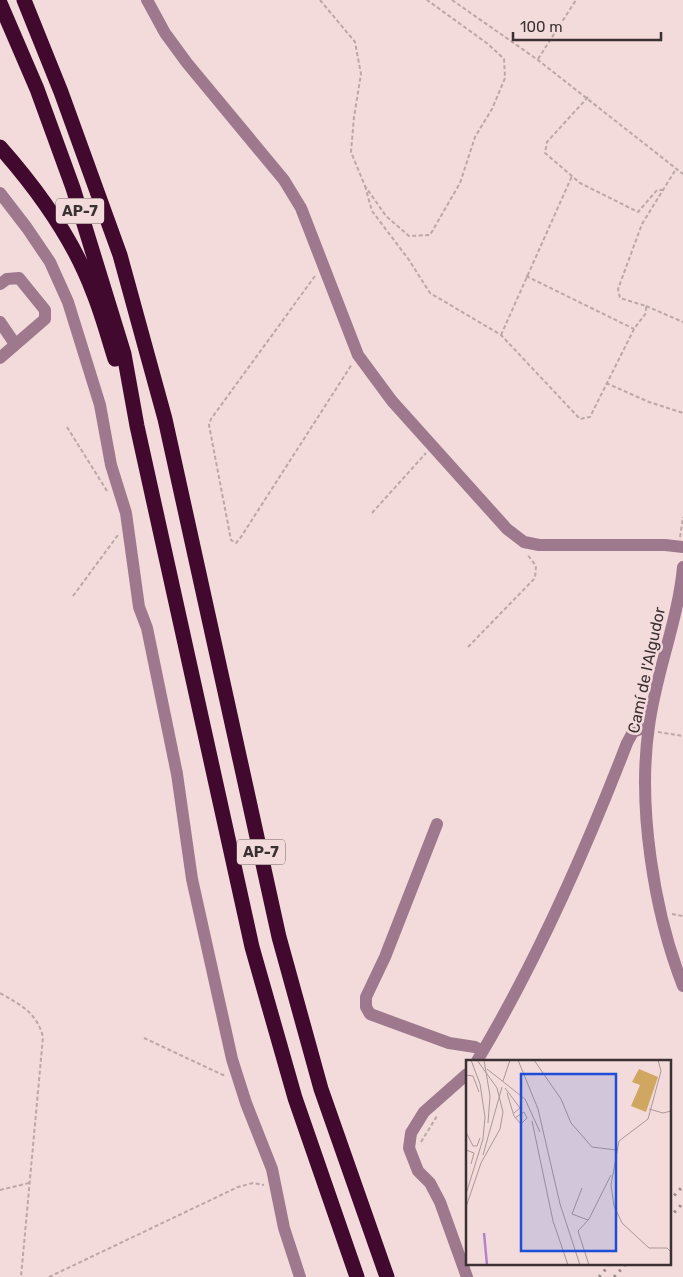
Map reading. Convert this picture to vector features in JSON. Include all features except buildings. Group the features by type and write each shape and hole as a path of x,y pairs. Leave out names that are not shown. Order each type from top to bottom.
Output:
{"highway":[{"name":"AP-7","path":"24,0 61,92 122,264 165,419 279,937 321,1088 387,1277"},
{"name":"AP-7","path":"0,3 37,89 73,188 124,354 138,426 252,947 295,1098 357,1277"},
{"path":"0,147 30,181 63,230 93,291 138,426"}],"street":[{"path":"147,0 186,64 284,180 301,208 358,356 392,401 518,539 539,545 681,547"},
{"path":"0,193 50,262 68,302 100,404 111,465 129,531 139,607 147,628 177,774 192,880 235,1070 272,1169 284,1228 300,1277"},
{"path":"0,284 7,279 19,278 45,310 45,319 0,358"},
{"path":"0,322 15,344"},
{"name":"Camí de l'Algudor","path":"683,567 648,728 645,768 648,834 671,952 683,986"},
{"path":"480,1056 524,976 593,832 633,732 648,728"},
{"path":"437,824 385,957 366,997 366,1007 370,1014 449,1043 475,1046 480,1056"},
{"path":"466,1075 424,1112 411,1133 409,1148 418,1171 430,1182 440,1202 467,1277"}],"path":[{"path":"320,0 355,42 361,74 351,152 372,211 409,260 430,293 501,336 580,420 590,416 634,329 646,313 646,306"},
{"path":"364,186 386,216 409,236 430,235 460,182 475,137 492,109 505,78 504,59 488,44 427,0"},
{"path":"452,0 588,97 683,174"},
{"path":"538,60 576,0"},
{"path":"588,97 547,142 545,152 580,183 638,212 657,190 663,190"},
{"path":"676,169 642,224 618,289 620,298 646,306 683,322"},
{"path":"501,336 572,176"},
{"path":"323,265 211,419 209,425 231,540 236,543 241,537 358,356"},
{"path":"526,276 634,329"},
{"path":"606,383 649,402 683,413"},
{"path":"67,427 110,497"},
{"path":"372,513 432,446"},
{"path":"681,547 683,516"},
{"path":"73,596 120,532 129,531"},
{"path":"468,647 536,575 536,566 518,539"},
{"path":"648,728 683,736"},
{"path":"0,993 26,1008 34,1016 43,1038 21,1277"},
{"path":"144,1038 223,1075 235,1070"},
{"path":"0,1190 30,1183"},
{"path":"48,1277 238,1187 253,1183 268,1186 277,1193"}],"railway":[{"path":"670,1200 683,1186"},
{"path":"670,1217 683,1203"},
{"path":"599,1277 610,1264"},
{"path":"614,1277 626,1264"}]}
